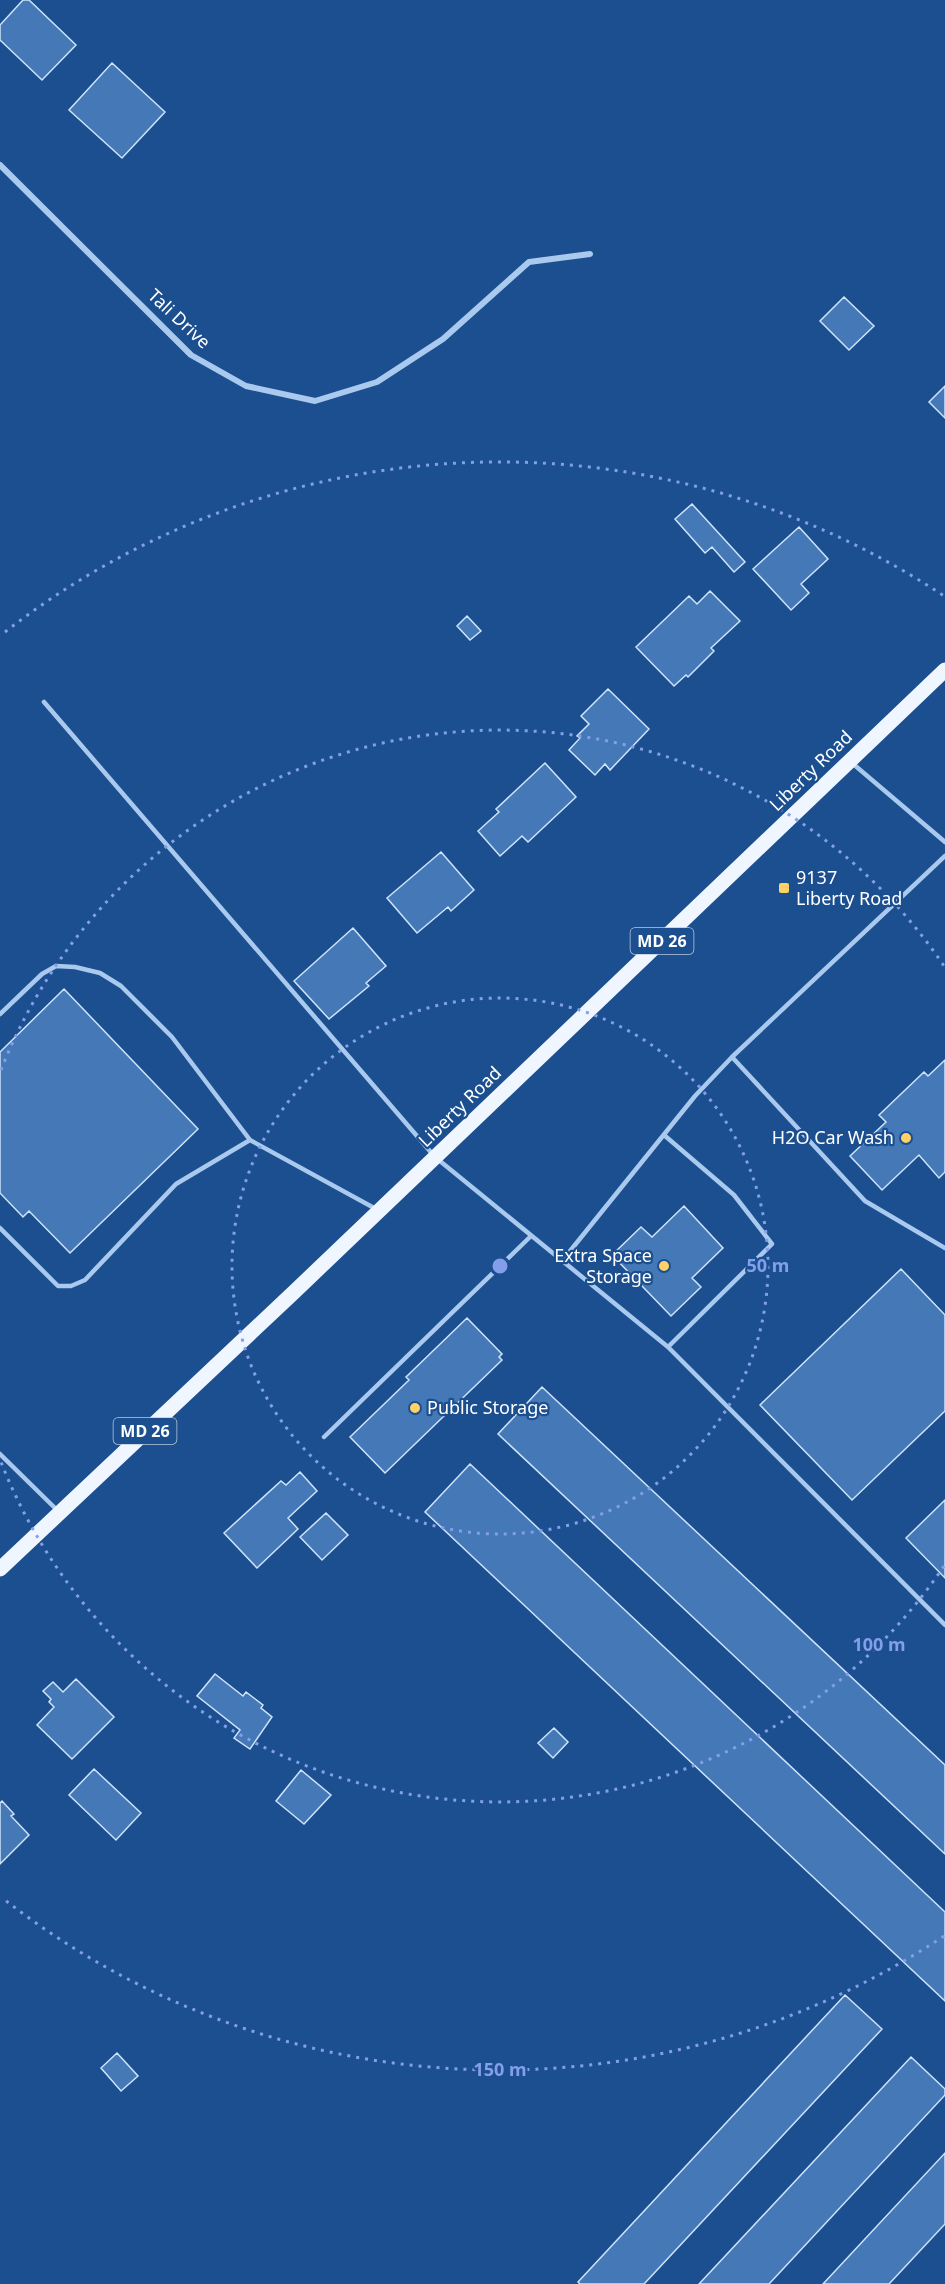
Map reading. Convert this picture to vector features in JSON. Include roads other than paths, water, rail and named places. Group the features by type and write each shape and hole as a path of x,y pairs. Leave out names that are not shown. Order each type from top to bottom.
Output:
{"main road":[{"name":"Liberty Road","path":"0,1569 379,1211 945,670"}],"street":[{"name":"Tali Drive","path":"0,165 191,355 246,386 315,401 377,382 443,339 529,262 590,254"}],"lane":[{"path":"44,702 435,1157 668,1347 945,1625"},
{"path":"850,761 945,842"},
{"path":"562,1261 664,1135 732,1057 945,856"},
{"path":"0,1014 42,974 56,966 75,967 100,973 121,986 172,1037 250,1140 379,1211"},
{"path":"732,1057 865,1201 945,1248"},
{"path":"664,1135 734,1194 772,1244 668,1347"},
{"path":"0,1228 58,1286 71,1286 85,1280 176,1184 250,1140"},
{"path":"324,1437 531,1236"},
{"path":"0,1454 59,1512"}],"place":[{"name":"9137 Liberty Road","path":"784,888"},
{"name":"H2O Car Wash","path":"906,1138"},
{"name":"Extra Space Storage","path":"664,1266"},
{"name":"Public Storage","path":"415,1408"}]}
